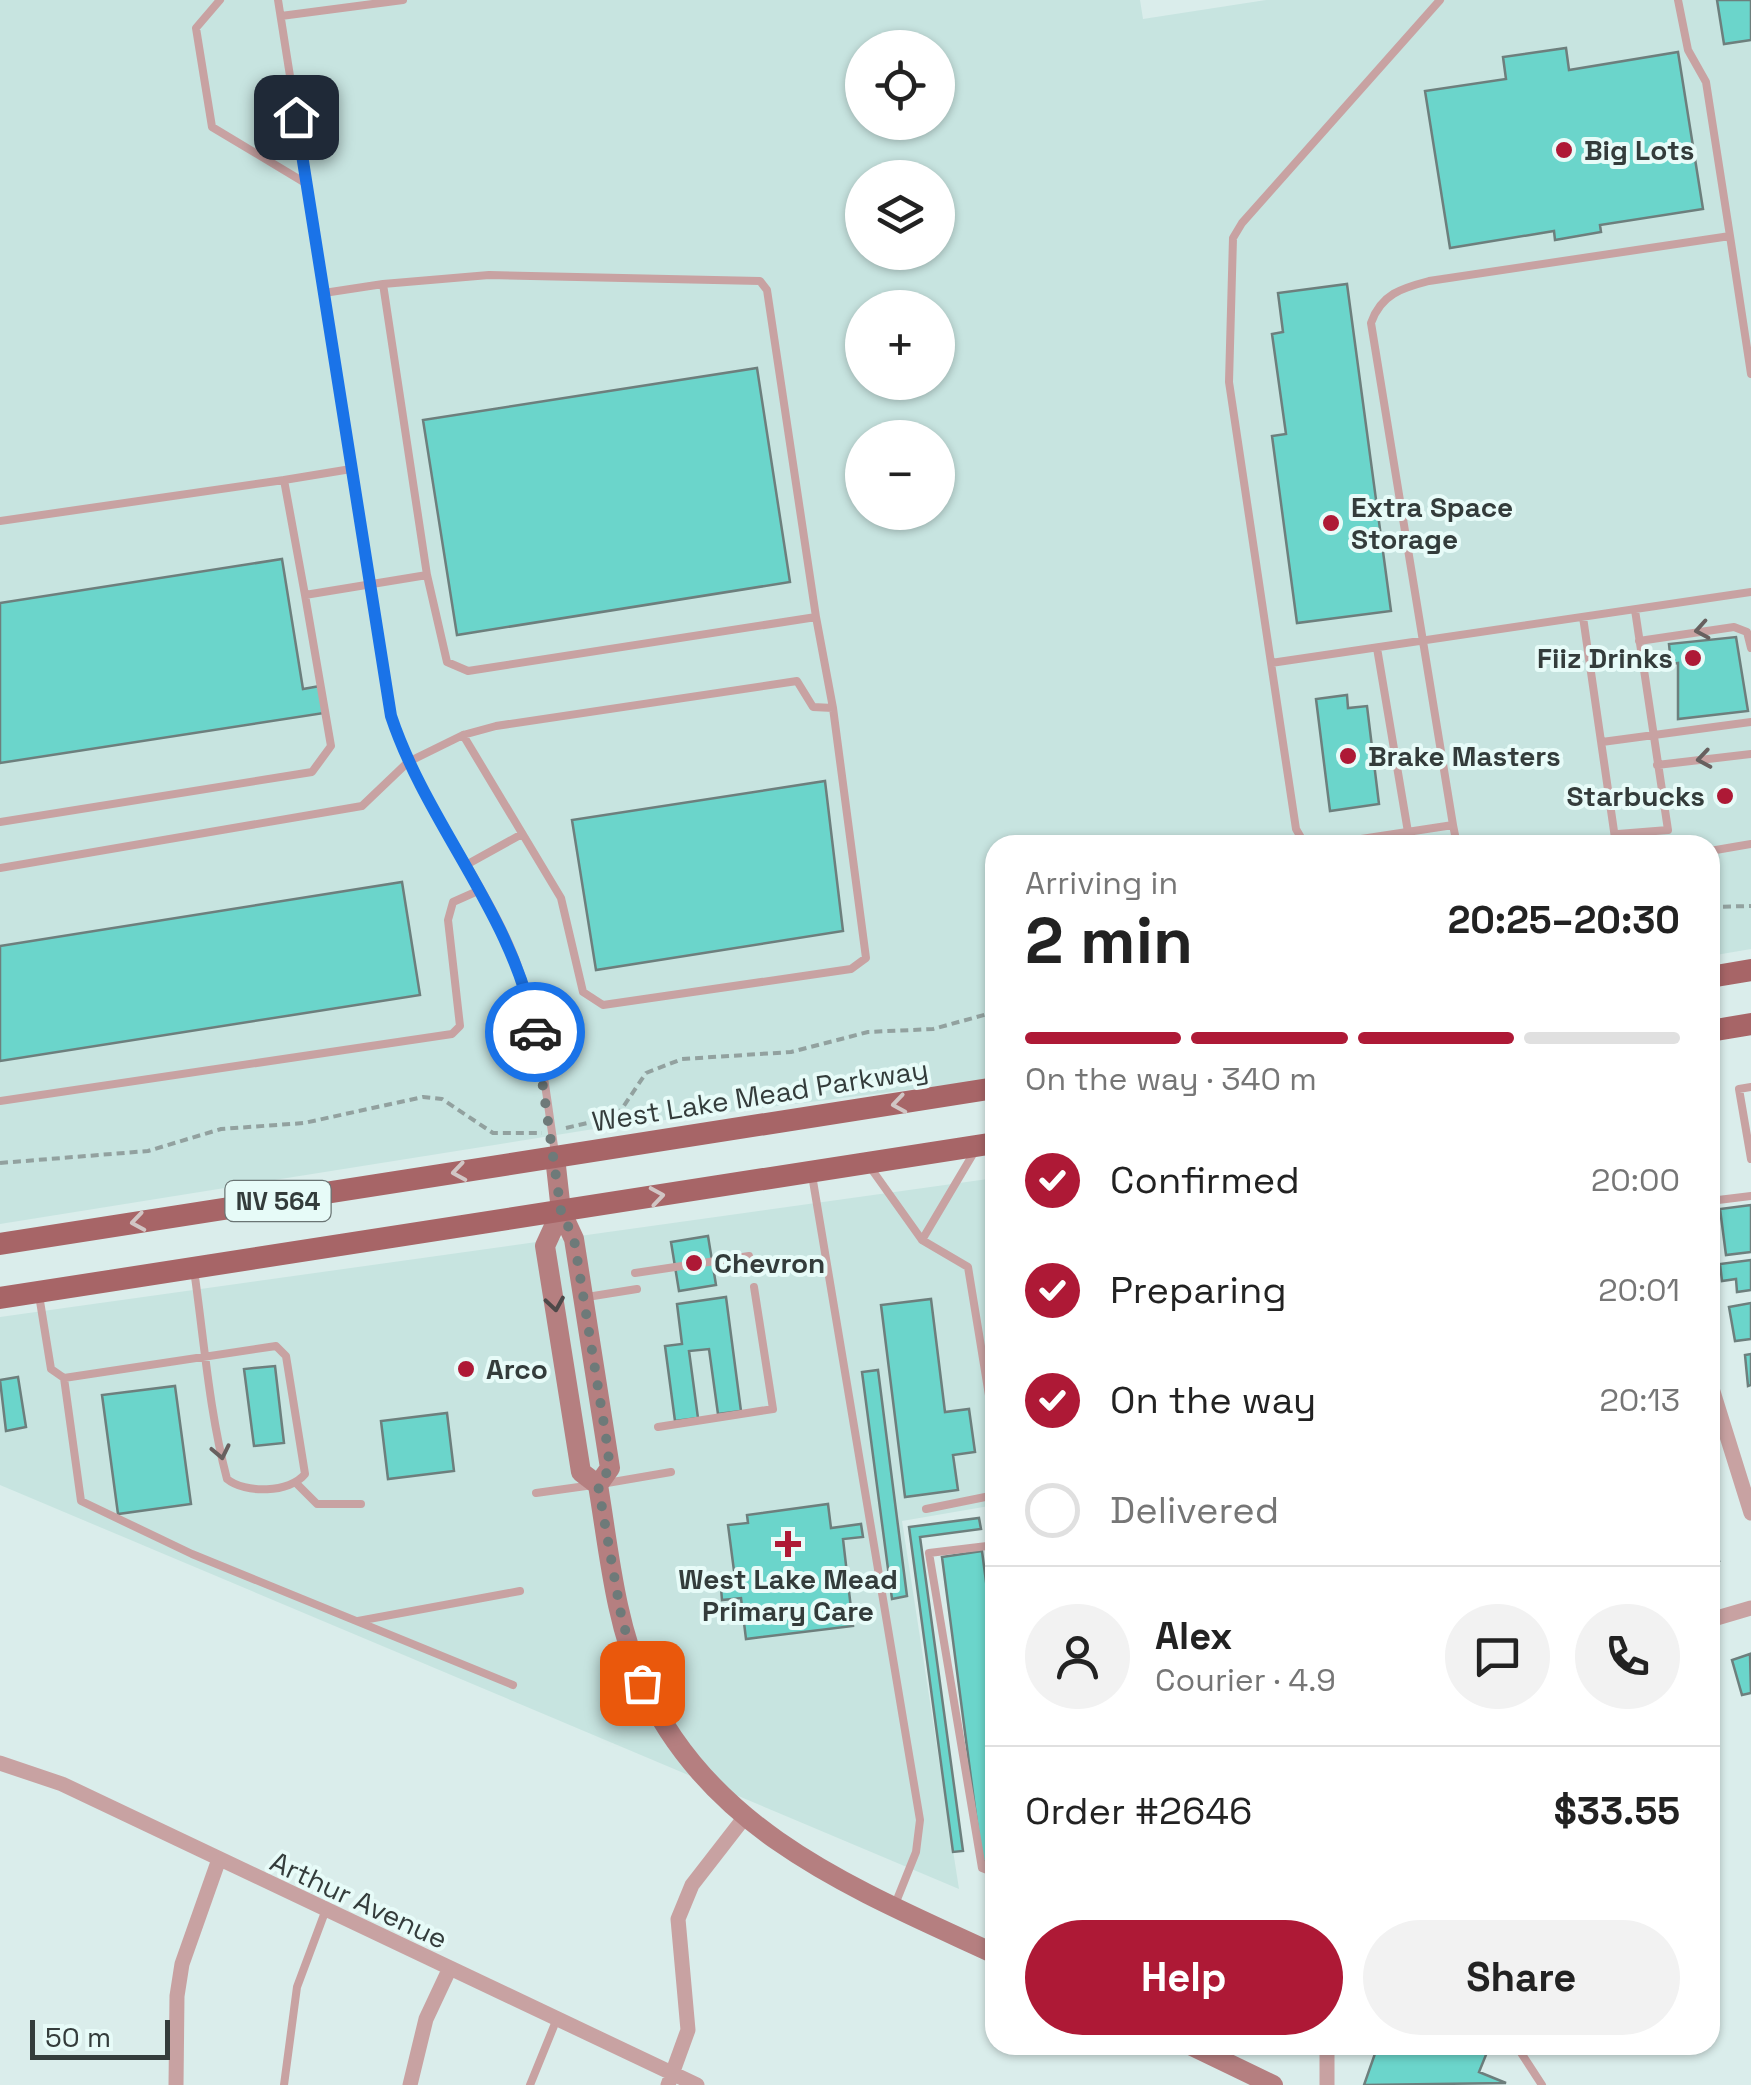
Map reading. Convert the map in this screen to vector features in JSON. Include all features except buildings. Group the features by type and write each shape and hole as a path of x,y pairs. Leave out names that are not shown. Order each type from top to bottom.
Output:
{"main road":[{"path":"1720,975 1751,970"},
{"path":"1720,1029 1751,1024"},
{"name":"West Lake Mead Parkway","path":"0,1244 985,1090"},
{"name":"NV 564","path":"0,1298 985,1144"},
{"path":"556,1157 561,1211 574,1239 610,1468 598,1485"},
{"path":"561,1211 545,1246 581,1472 598,1485 622,1620 642,1683 685,1757 744,1818 793,1855 985,1949"},
{"path":"1211,2055 1274,2085"}],"street":[{"path":"1720,1414 1751,1513"},
{"path":"1720,1617 1751,1608"},
{"name":"Arthur Avenue","path":"0,1763 62,1784 670,2079 696,2085"},
{"path":"670,2079 688,2030 678,1919 692,1885 744,1818"},
{"path":"176,2085 177,1996 182,1964 218,1862"},
{"path":"410,2085 426,2019 449,1970"},
{"path":"1326,2085 1327,2055"}],"lane":[{"path":"220,0 196,28 212,127 307,184"},
{"path":"278,0 391,716 408,762 506,937 531,1012 556,1157"},
{"path":"281,16 403,0"},
{"path":"1299,835 1228,382 1233,238 1242,223 1440,0"},
{"path":"1678,0 1688,50 1706,82 1751,374"},
{"path":"1454,835 1371,322 1376,309 1389,294 1429,281 1730,236"},
{"path":"324,293 489,275 760,281 767,290 816,617 834,708 866,958 852,969 603,1005 582,992 560,898 463,735"},
{"path":"1736,281 1751,278"},
{"path":"383,284 427,575 446,662 468,671 816,617"},
{"path":"0,521 351,469"},
{"path":"0,822 312,772 331,746 284,480"},
{"path":"305,595 427,575"},
{"path":"1271,663 1751,592"},
{"path":"1582,617 1618,834 1668,830 1635,610"},
{"path":"1640,641 1734,626 1747,632 1751,648"},
{"path":"1377,648 1408,832"},
{"path":"0,868 362,806 408,762 463,735 797,681 813,707 834,708"},
{"path":"1602,742 1653,734 1662,738 1751,722"},
{"path":"1658,765 1751,754"},
{"path":"1388,835 1453,826"},
{"path":"466,865 522,834"},
{"path":"1720,849 1751,844"},
{"path":"0,1101 452,1034 460,1026 448,920 452,902 480,890"},
{"path":"1751,1087 1738,1089 1751,1159"},
{"path":"922,1240 985,1147"},
{"path":"867,1163 922,1240 968,1267 985,1371"},
{"path":"812,1172 920,1820 916,1852 894,1907"},
{"path":"1720,1200 1751,1196"},
{"path":"635,1273 748,1256"},
{"path":"64,1378 206,1356 276,1346 283,1350 306,1467 296,1483 250,1490 227,1479 206,1356 194,1268"},
{"path":"658,1427 773,1409 754,1287"},
{"path":"583,1298 637,1289"},
{"path":"38,1292 52,1368 64,1378 80,1501 192,1554 514,1684"},
{"path":"536,1493 671,1472"},
{"path":"296,1483 310,1499 328,1507 362,1504"},
{"path":"926,1509 985,1497"},
{"path":"985,1546 928,1553 985,1869"},
{"path":"358,1622 520,1592"},
{"path":"284,2085 297,1987 326,1912"},
{"path":"530,2085 556,2021"},
{"path":"1522,2055 1542,2085"}],"path":[{"path":"1720,908 1751,906"},
{"path":"0,1163 148,1151 222,1129 304,1122 423,1097 442,1098 494,1134 552,1132 617,1116 646,1073 682,1059 791,1052 868,1032 932,1030 985,1015"}],"shaded area":[{"path":"0,0 1140,0 1143,19 1266,0 1751,0 1751,949 1720,954 1720,835 985,835 985,1080 600,1128 0,1224"},
{"path":"985,1179 985,1507 902,1521 959,1889 0,1485 0,1317"}],"way so far":[{"path":"535,1032 561,1211 574,1239 606,1437 610,1468 598,1485 622,1620 642,1683"}],"place":[{"name":"Big Lots","path":"1564,150"},
{"name":"Extra Space Storage","path":"1331,523"},
{"name":"Fiiz Drinks","path":"1693,658"},
{"name":"Brake Masters","path":"1348,756"},
{"name":"Starbucks","path":"1725,796"},
{"name":"Chevron","path":"694,1263"},
{"name":"Arco","path":"466,1369"},
{"name":"West Lake Mead Primary Care","path":"788,1544"}],"route":[{"path":"296,117 391,716 402,750 506,937 535,1032"}]}
